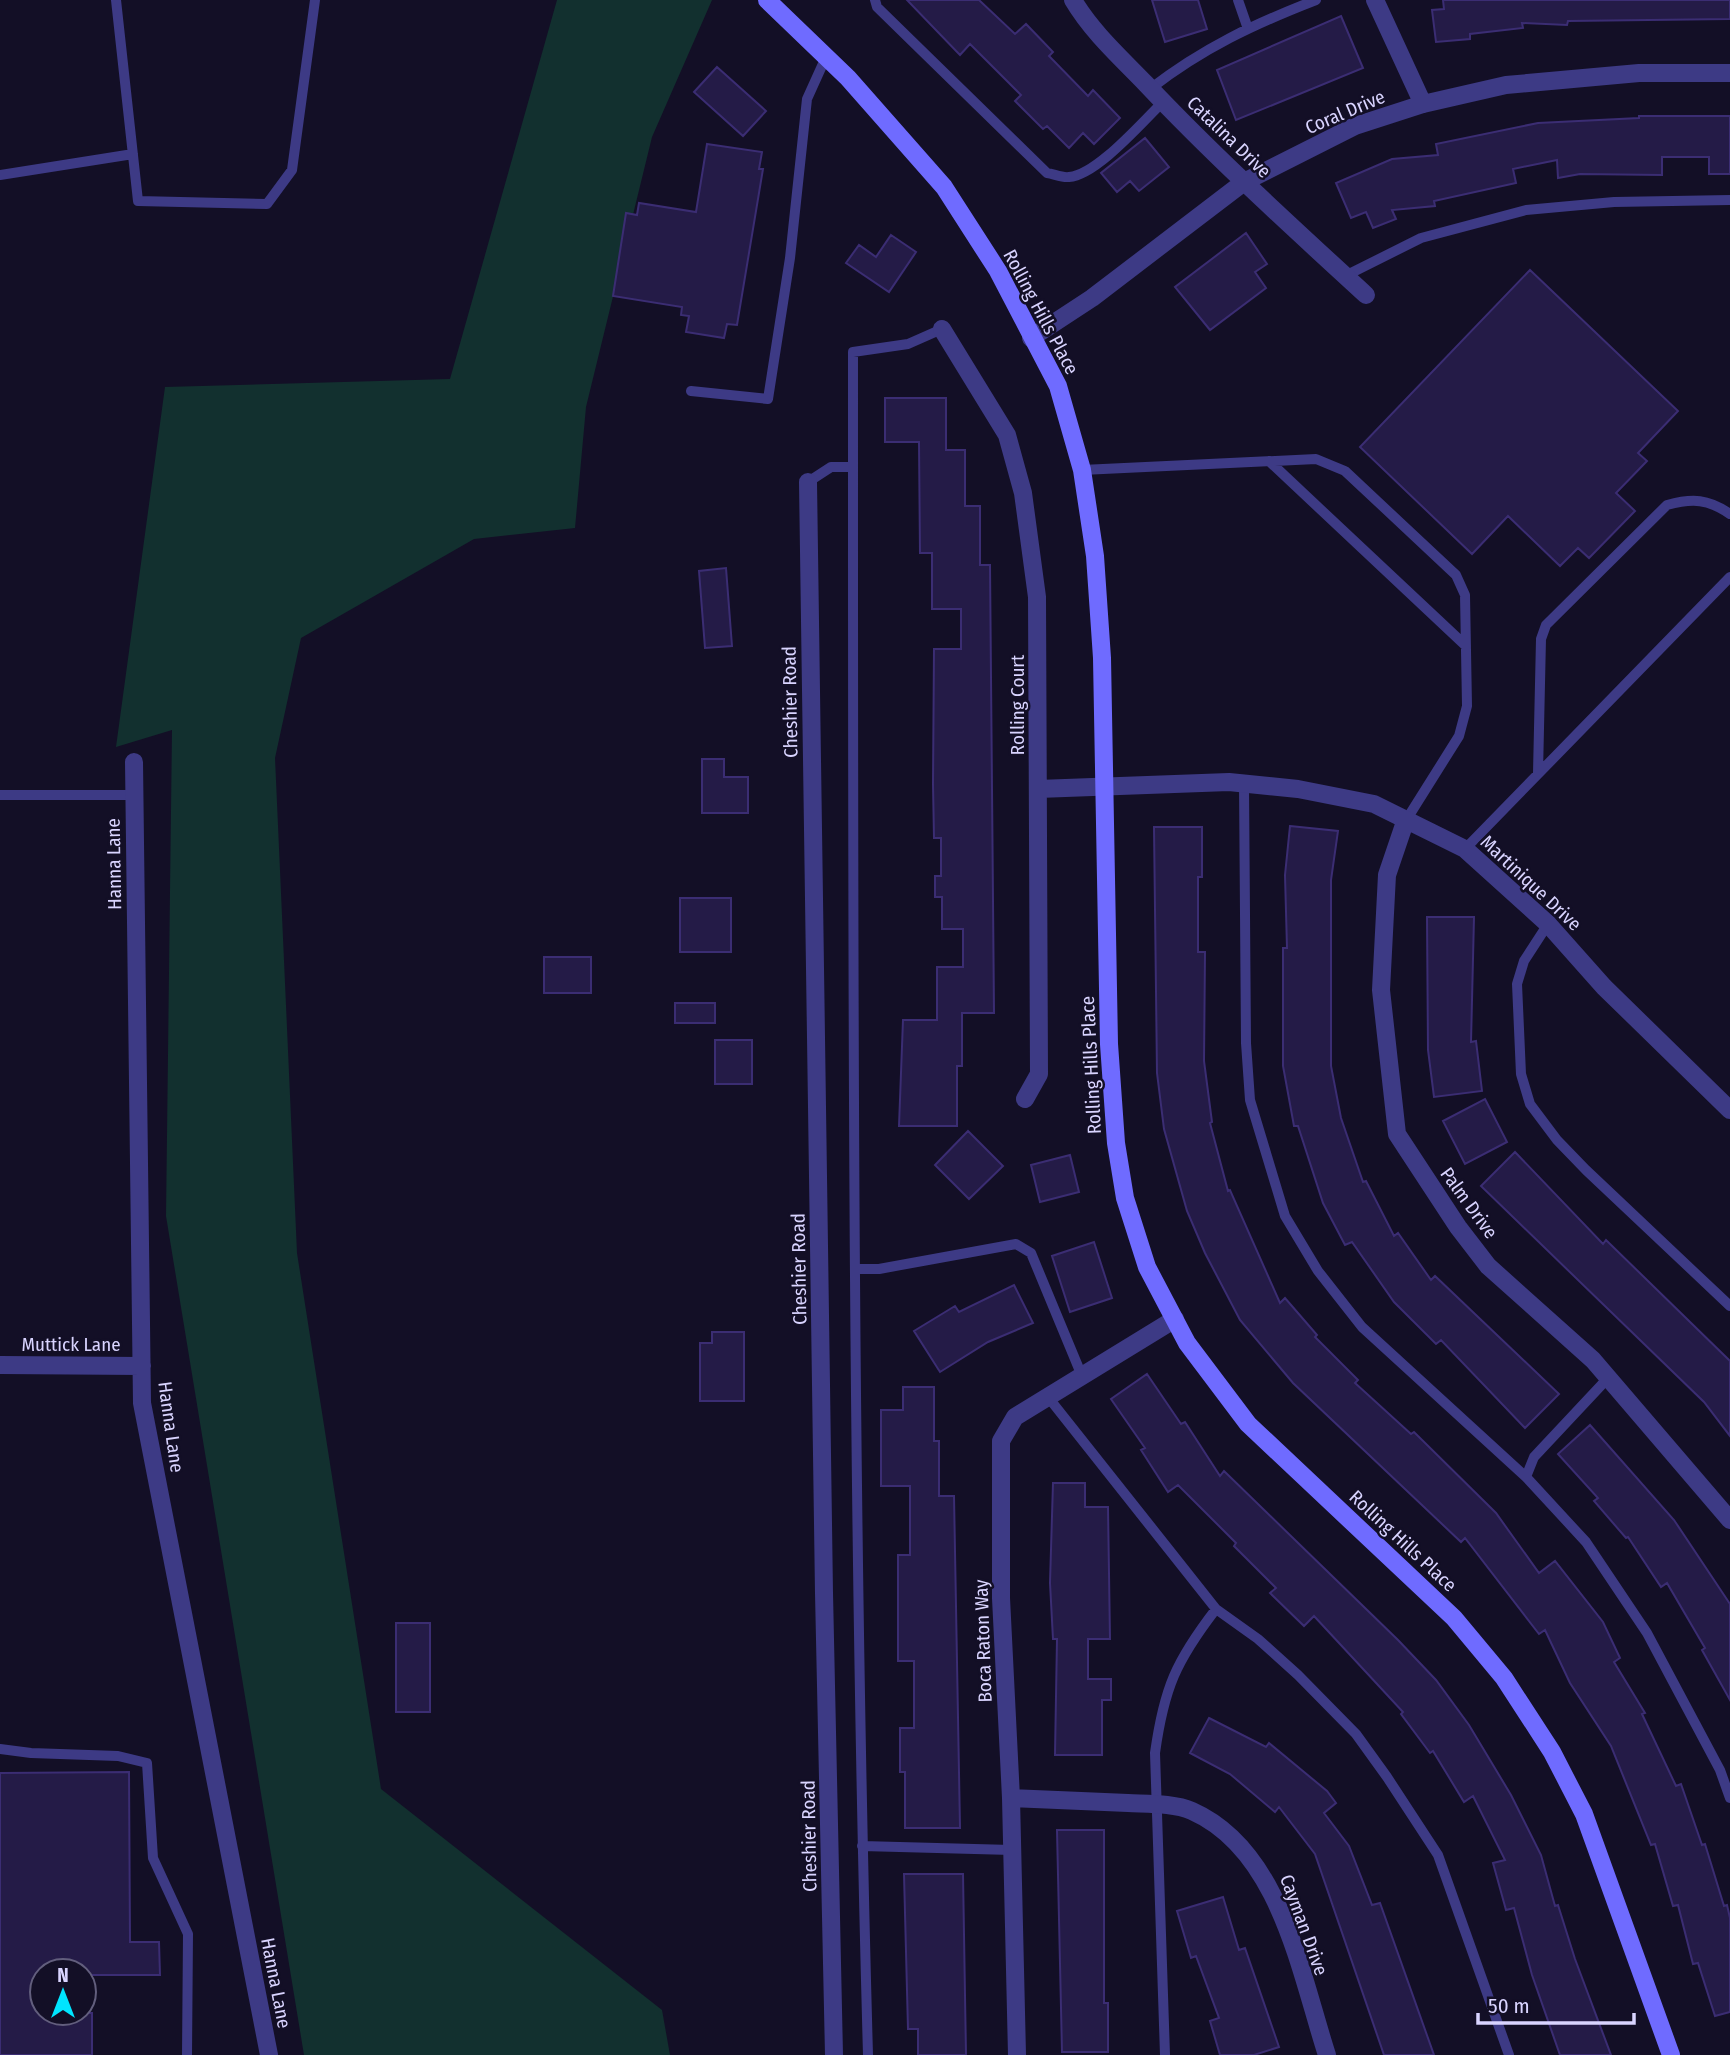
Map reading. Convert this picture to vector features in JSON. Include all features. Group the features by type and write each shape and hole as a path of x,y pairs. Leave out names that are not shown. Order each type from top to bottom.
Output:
{"street":[{"name":"Rolling Hills Place","path":"767,0 826,57 912,148 944,187 998,271 1058,386 1082,470 1095,556 1102,658 1109,1044 1116,1143 1125,1198 1147,1267 1187,1343 1248,1424 1454,1618 1504,1678 1552,1752 1584,1814 1671,2055"},
{"name":"Catalina Drive","path":"1073,0 1085,20 1157,95 1244,182 1366,295"},
{"path":"1376,0 1423,104"},
{"name":"Coral Drive","path":"1031,338 1092,298 1244,182 1355,126 1423,104 1506,85 1564,78 1730,73"},
{"name":"Rolling Court","path":"942,329 1007,435 1023,493 1037,597 1039,1073 1025,1099"},
{"name":"Cheshier Road","path":"808,482 824,1584 834,2055"},
{"name":"Hanna Lane","path":"134,762 142,1403 269,2055"},
{"name":"Martinique Drive","path":"1038,789 1244,784 1298,789 1374,804 1405,822 1465,849 1548,924 1604,987 1730,1110"},
{"name":"Palm Drive","path":"1405,822 1387,875 1381,990 1397,1134 1458,1227 1488,1266 1608,1378 1730,1520"},
{"name":"Boca Raton Way","path":"1017,2055 1011,1798 1001,1598 1001,1441 1015,1417 1175,1319"},
{"name":"Muttick Lane","path":"0,1365 142,1366"},
{"name":"Cayman Drive","path":"1011,1798 1158,1805 1190,1810 1227,1832 1261,1870 1276,1899 1327,2055"}],"lane":[{"path":"116,0 138,201 267,204 292,170 315,0"},
{"path":"875,0 877,8 1047,173 1067,178 1082,174 1103,159 1174,71 1247,26 1316,0"},
{"path":"1238,0 1247,26"},
{"path":"691,391 768,399 790,258 807,100 826,57"},
{"path":"0,176 132,154"},
{"path":"1345,276 1421,238 1526,209 1614,202 1730,200"},
{"path":"868,2055 862,1846 855,1269 853,352 908,344 942,329"},
{"path":"1082,470 1316,459 1345,471 1356,480 1456,575 1465,595 1467,706 1459,736 1405,822"},
{"path":"1269,461 1466,646"},
{"path":"808,482 831,467 853,467"},
{"path":"1538,773 1540,649 1546,625 1667,505 1690,499 1712,502 1730,514"},
{"path":"1465,849 1730,578"},
{"path":"1244,784 1246,1043 1250,1100 1284,1216 1318,1271 1362,1328 1527,1477 1586,1542 1647,1633 1714,1758 1730,1798"},
{"name":"Hanna Lane","path":"0,795 135,795"},
{"path":"1548,924 1524,961 1517,984 1521,1074 1530,1104 1557,1140 1586,1170 1730,1306"},
{"path":"855,1269 878,1269 1016,1244 1031,1253 1082,1376"},
{"path":"1527,1477 1534,1457 1608,1378"},
{"path":"1048,1397 1216,1609 1258,1639 1298,1675 1356,1734 1387,1777 1438,1855 1509,2055"},
{"path":"1165,2055 1155,1753 1161,1705 1174,1670 1216,1609"},
{"path":"0,1749 31,1753 118,1756 147,1763 153,1858 188,1934 187,2055"},
{"path":"862,1846 1012,1850"}],"green space":[{"path":"557,0 712,0 652,137 586,407 575,528 474,539 301,638 275,758 297,1253 381,1789 662,2010 670,2055 304,2055 166,1216 172,730 116,747 165,387 450,379"}],"building":[{"path":"907,0 979,0 1015,34 1026,24 1053,52 1049,56 1088,96 1093,90 1120,118 1094,144 1083,133 1069,148 1047,126 1043,129 1015,101 1021,95 970,44 960,55"},
{"path":"1152,0 1198,0 1207,29 1165,42"},
{"path":"1443,0 1730,0 1730,19 1568,21 1567,25 1522,23 1523,28 1470,34 1470,39 1436,42 1432,10 1444,9"},
{"path":"1341,16 1363,68 1236,120 1217,70"},
{"path":"717,67 766,111 743,136 694,92"},
{"path":"1639,116 1730,116 1730,174 1709,174 1709,157 1662,157 1662,175 1580,174 1558,178 1557,160 1513,169 1516,183 1434,201 1435,206 1392,210 1396,219 1373,228 1366,212 1351,218 1336,183 1392,159 1438,155 1436,144 1538,123"},
{"path":"1145,138 1169,167 1139,191 1130,181 1117,192 1101,173"},
{"path":"707,144 762,152 759,169 763,169 737,325 727,324 724,338 686,332 689,316 681,315 682,307 613,296 626,213 637,215 639,203 696,212"},
{"path":"1246,233 1267,264 1255,272 1266,288 1210,330 1175,287"},
{"path":"891,235 916,252 889,292 846,263 859,245 876,257"},
{"path":"1530,270 1678,411 1638,453 1647,461 1616,493 1635,511 1589,558 1578,548 1560,566 1508,516 1472,554 1360,447"},
{"path":"885,398 946,398 946,450 965,450 965,506 980,506 980,565 990,565 994,1013 962,1013 962,1066 957,1066 957,1126 899,1126 903,1020 937,1020 937,967 963,967 963,929 942,929 942,897 935,897 935,876 941,876 941,838 934,838 933,784 934,649 961,649 961,609 932,609 932,553 920,553 919,442 885,442"},
{"path":"726,568 732,646 705,648 699,571"},
{"path":"702,759 724,759 724,777 748,777 748,813 702,813"},
{"path":"1290,826 1338,831 1331,880 1331,1066 1341,1118 1363,1182 1366,1181 1394,1236 1398,1233 1431,1280 1435,1276 1559,1394 1525,1428 1441,1340 1436,1344 1394,1302 1352,1242 1345,1245 1323,1203 1298,1126 1294,1126 1283,1066 1283,948 1287,948 1285,875"},
{"path":"1154,827 1202,827 1202,877 1198,877 1198,952 1205,952 1204,1061 1210,1123 1228,1191 1230,1190 1280,1303 1285,1298 1317,1335 1315,1337 1358,1380 1355,1383 1411,1434 1414,1432 1496,1513 1539,1573 1555,1561 1603,1622 1620,1658 1614,1662 1645,1713 1642,1714 1676,1786 1681,1784 1702,1845 1705,1844 1724,1906 1727,1905 1730,1918 1730,2012 1715,2016 1698,1963 1693,1964 1678,1905 1673,1906 1655,1844 1651,1845 1611,1746 1570,1683 1545,1630 1539,1634 1465,1538 1461,1542 1293,1383 1240,1320 1205,1253 1187,1211 1164,1129 1157,1073"},
{"path":"680,898 731,898 731,952 680,952"},
{"path":"1427,917 1474,917 1471,1042 1476,1041 1482,1091 1434,1097 1428,1050"},
{"path":"544,957 591,957 591,993 544,993"},
{"path":"675,1003 715,1003 715,1023 675,1023"},
{"path":"715,1040 752,1040 752,1084 715,1084"},
{"path":"1485,1099 1507,1142 1465,1164 1443,1121"},
{"path":"968,1131 1003,1166 969,1199 935,1165"},
{"path":"1515,1152 1603,1244 1606,1240 1730,1361 1730,1436 1704,1402 1481,1186"},
{"path":"1070,1155 1079,1192 1040,1202 1031,1165"},
{"path":"1094,1242 1112,1298 1070,1312 1052,1256"},
{"path":"1014,1285 1033,1323 988,1342 940,1372 914,1331 955,1306 959,1312"},
{"path":"712,1332 744,1332 744,1401 700,1401 700,1343 712,1343"},
{"path":"1147,1374 1181,1424 1185,1422 1220,1476 1224,1471 1398,1640 1436,1680 1469,1725 1511,1795 1541,1855 1555,1906 1558,1905 1611,2055 1560,2055 1532,1975 1514,1908 1506,1910 1493,1863 1505,1860 1473,1796 1464,1802 1433,1751 1430,1753 1401,1714 1403,1712 1314,1616 1304,1626 1270,1593 1276,1588 1234,1546 1236,1543 1178,1485 1168,1492 1141,1450 1145,1448 1111,1399"},
{"path":"903,1387 934,1387 934,1441 939,1441 939,1496 954,1496 960,1828 905,1828 905,1772 900,1772 900,1728 914,1728 914,1661 898,1661 898,1555 910,1555 910,1486 881,1486 881,1410 903,1410"},
{"path":"1590,1425 1674,1520 1730,1604 1730,1700 1702,1650 1705,1648 1667,1583 1661,1587 1628,1537 1626,1538 1594,1501 1598,1498 1558,1454"},
{"path":"1053,1483 1085,1483 1085,1507 1108,1507 1110,1639 1088,1639 1088,1679 1111,1679 1111,1700 1102,1700 1102,1755 1055,1755 1057,1639 1053,1639 1050,1583"},
{"path":"396,1623 430,1623 430,1712 396,1712"},
{"path":"1209,1718 1266,1747 1269,1743 1327,1791 1336,1803 1324,1813 1349,1846 1372,1905 1380,1903 1434,2055 1384,2055 1315,1854 1279,1807 1275,1812 1230,1774 1190,1753"},
{"path":"129,1772 130,1942 159,1942 160,1975 98,1975 98,1957 28,1957 28,2027 92,2027 92,2055 0,2055 0,1773"},
{"path":"1057,1830 1104,1830 1104,2003 1108,2003 1108,2052 1062,2052"},
{"path":"904,1874 963,1874 966,2055 918,2055 918,2029 908,2029"},
{"path":"1223,1897 1239,1950 1245,1948 1279,2047 1254,2055 1220,2055 1210,2021 1219,2018 1196,1956 1191,1958 1177,1911"}]}
